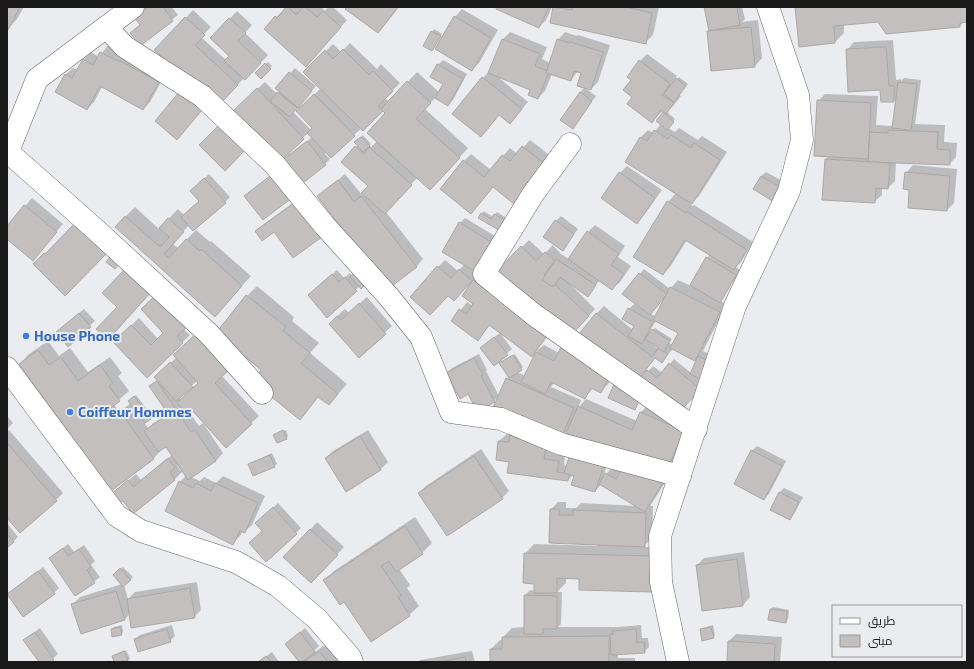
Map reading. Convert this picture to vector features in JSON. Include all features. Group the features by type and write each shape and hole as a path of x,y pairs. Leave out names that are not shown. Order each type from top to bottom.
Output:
{"street":[{"path":"133,7 37,80 7,153 95,229 209,334 262,393"},
{"path":"678,662 661,582 660,536 735,306 789,191 802,140 798,95 768,7"},
{"path":"106,27 125,47 202,96 275,165 325,226 389,298 421,337 451,412 502,419 561,444 680,476"},
{"path":"570,144 533,194 484,274 533,314 696,429"},
{"path":"7,368 117,516 141,531 236,562 278,586 317,619 350,657 352,662"}],"building":[{"path":"7,7 20,7 8,30 7,29"},
{"path":"148,7 163,7 173,21 140,46 130,33 140,25 134,17"},
{"path":"286,7 288,7 296,15 303,7 317,17 323,11 341,27 306,67 264,29 275,16 277,18"},
{"path":"347,7 398,7 378,33 345,9"},
{"path":"497,7 549,7 539,28 496,9"},
{"path":"553,7 572,10 573,7 626,7 652,13 646,44 550,23"},
{"path":"704,7 737,7 740,25 709,31"},
{"path":"795,7 967,7 967,22 960,23 960,27 886,34 878,22 834,26 835,43 799,47"},
{"path":"454,16 491,38 472,71 435,49"},
{"path":"185,17 205,35 195,45 238,85 218,106 154,50"},
{"path":"229,18 246,33 238,41 261,63 245,80 224,61 229,56 210,38"},
{"path":"751,27 755,67 711,71 707,31"},
{"path":"431,31 441,36 432,51 423,46"},
{"path":"502,39 540,54 535,66 549,72 538,99 528,95 530,90 488,73"},
{"path":"557,39 603,52 591,90 577,86 581,73 574,71 571,81 546,73"},
{"path":"886,47 889,86 894,86 894,102 881,102 880,90 848,92 846,49"},
{"path":"343,49 369,75 373,71 393,91 378,106 383,111 363,131 303,72 325,50 333,59"},
{"path":"100,52 159,82 143,110 100,86 87,110 55,92 65,74 72,78 83,59 93,65"},
{"path":"639,60 670,84 662,95 674,103 666,114 661,110 652,123 627,104 632,97 623,90 631,80 627,77"},
{"path":"265,63 271,69 261,79 255,73"},
{"path":"437,64 463,79 448,106 435,98 443,84 430,77"},
{"path":"289,72 312,91 298,108 275,88"},
{"path":"482,77 522,109 510,124 499,115 481,137 452,114"},
{"path":"676,78 686,86 674,102 664,94"},
{"path":"407,81 431,103 416,119 460,158 430,190 367,133 385,113 381,109"},
{"path":"898,82 917,84 911,130 892,128"},
{"path":"257,88 304,139 280,162 233,111"},
{"path":"180,91 202,110 177,140 155,121"},
{"path":"277,92 297,108 290,117 270,101"},
{"path":"580,92 592,101 573,129 560,120"},
{"path":"314,94 355,136 331,158 307,133 312,128 296,111"},
{"path":"817,100 871,103 868,159 814,156"},
{"path":"663,112 674,122 667,130 656,121"},
{"path":"225,119 250,145 225,171 199,145"},
{"path":"654,130 668,139 671,135 691,148 694,143 720,160 692,204 625,162 640,137 647,141"},
{"path":"888,130 938,132 937,149 950,150 950,165 868,162 870,132 888,133"},
{"path":"361,137 370,146 363,152 354,142"},
{"path":"307,141 326,165 303,183 284,159"},
{"path":"355,146 364,154 369,147 412,185 385,214 361,193 368,186 341,162"},
{"path":"522,146 546,165 515,205 493,187 471,214 440,189 463,160 484,177 502,155 510,161"},
{"path":"825,159 890,163 888,189 876,188 875,203 822,200"},
{"path":"619,172 655,198 637,224 601,198"},
{"path":"905,172 950,176 947,211 908,208 909,190 903,189"},
{"path":"270,176 289,200 263,220 244,196"},
{"path":"761,176 782,188 774,202 753,189"},
{"path":"204,178 226,203 193,231 181,217 199,201 190,191"},
{"path":"338,180 354,202 361,196 417,267 388,289 317,196"},
{"path":"300,199 326,234 293,258 274,232 262,241 255,231"},
{"path":"667,201 686,213 686,211 747,250 734,270 685,240 663,275 633,257"},
{"path":"24,205 57,232 33,261 8,240 7,242 7,226"},
{"path":"481,213 491,219 494,214 510,223 504,233 478,218"},
{"path":"125,216 160,247 169,237 159,228 168,218 184,232 164,254 169,258 186,239 200,251 201,249 242,286 215,317 115,227"},
{"path":"555,220 574,234 563,251 543,237"},
{"path":"77,221 108,252 65,296 33,264 44,253 45,254"},
{"path":"459,222 491,242 474,271 442,252"},
{"path":"587,231 619,254 611,265 624,274 612,290 568,259"},
{"path":"521,246 536,261 545,252 555,261 544,274 589,316 568,339 496,272"},
{"path":"110,257 119,264 115,269 106,262"},
{"path":"706,257 736,275 720,303 690,285"},
{"path":"556,259 596,285 588,297 560,277 553,287 542,280"},
{"path":"437,266 451,278 459,269 472,281 454,301 448,296 430,315 410,297"},
{"path":"126,268 152,291 108,340 96,329 117,307 102,293"},
{"path":"358,269 369,281 361,289 350,277"},
{"path":"639,273 667,294 650,315 622,294"},
{"path":"332,274 339,282 345,277 357,291 327,318 308,295"},
{"path":"473,280 547,335 532,357 489,325 478,341 451,321 459,309 466,314 473,304 462,296"},
{"path":"670,287 720,312 695,361 670,348 678,333 653,320"},
{"path":"157,294 188,326 177,336 183,343 147,378 113,342 131,325 151,345 163,333 141,309"},
{"path":"246,295 286,327 283,331 310,353 301,363 338,394 329,405 318,397 300,420 252,381 261,370 216,333"},
{"path":"359,303 386,334 359,358 329,324 337,316 341,320"},
{"path":"628,308 653,322 642,344 628,336 634,326 622,319"},
{"path":"79,313 91,327 68,347 56,332"},
{"path":"596,313 652,357 659,347 668,354 662,363 655,358 637,381 578,335"},
{"path":"652,329 670,341 664,352 645,339"},
{"path":"196,334 229,370 215,383 252,424 226,448 190,408 185,412 177,403 198,383 173,355"},
{"path":"494,337 508,355 494,366 480,348"},
{"path":"561,347 611,373 601,393 591,388 585,399 551,382 545,394 521,382 536,352 554,361"},
{"path":"38,350 49,365 61,357 78,381 100,365 113,383 109,386 120,401 104,413 109,421 128,407 133,415 126,420 154,459 111,491 19,364"},
{"path":"513,355 522,370 509,378 499,363"},
{"path":"698,356 713,363 705,381 690,374"},
{"path":"474,358 483,375 481,376 495,402 477,411 468,394 460,399 446,373"},
{"path":"170,362 193,387 176,401 154,377"},
{"path":"669,363 700,389 680,412 640,378 647,370 657,378"},
{"path":"506,378 574,408 560,441 492,410"},
{"path":"157,381 191,432 195,430 216,461 188,480 166,447 158,452 144,431 168,414 149,386"},
{"path":"615,382 642,394 635,410 608,398"},
{"path":"134,396 151,419 145,423 128,401"},
{"path":"578,406 632,430 640,412 684,431 668,468 628,450 624,459 566,433"},
{"path":"283,430 287,439 277,443 273,435"},
{"path":"510,434 547,439 544,459 559,461 557,472 569,474 568,481 507,473 509,462 496,460 498,441 509,442"},
{"path":"360,436 381,470 346,492 325,458"},
{"path":"7,443 57,501 20,533 7,518"},
{"path":"572,448 606,459 595,492 571,485 574,476 564,473"},
{"path":"751,450 782,466 764,500 734,484"},
{"path":"270,455 275,467 253,476 248,464"},
{"path":"474,456 503,499 447,536 418,493"},
{"path":"168,458 175,468 170,472 175,480 133,514 123,501 119,504 111,494 128,480 133,487"},
{"path":"634,468 663,482 645,512 599,484 605,473 616,479 622,469 630,474"},
{"path":"179,481 193,488 196,483 211,491 215,483 258,503 245,533 240,531 233,545 165,511"},
{"path":"779,492 799,502 790,520 770,510"},
{"path":"273,507 297,534 266,562 249,543 262,531 255,523"},
{"path":"550,509 559,509 559,515 573,515 573,510 646,513 645,547 549,543"},
{"path":"405,526 423,554 396,572 389,561 381,566 401,595 398,597 410,616 371,642 344,602 340,605 323,580"},
{"path":"310,529 338,555 311,583 283,557"},
{"path":"7,534 14,542 7,548"},
{"path":"63,548 68,556 79,549 91,567 87,570 95,583 75,596 49,558"},
{"path":"524,553 653,556 652,592 579,590 579,579 557,578 557,593 534,593 534,584 523,583"},
{"path":"737,559 743,606 702,611 696,565"},
{"path":"120,568 131,580 123,587 113,575"},
{"path":"38,571 55,594 23,617 7,594"},
{"path":"190,588 195,618 131,628 127,599"},
{"path":"116,591 125,620 81,634 71,604"},
{"path":"524,595 557,596 557,629 543,629 543,634 524,634"},
{"path":"770,609 787,611 786,623 768,620"},
{"path":"120,627 122,635 112,637 111,629"},
{"path":"711,627 714,638 702,641 700,629"},
{"path":"167,629 171,642 138,652 134,639"},
{"path":"636,629 637,643 644,642 645,653 611,655 610,634 613,634 612,631"},
{"path":"35,632 54,660 51,662 39,662 23,640"},
{"path":"300,632 315,652 302,662 299,662 285,644"},
{"path":"609,636 609,662 490,662 490,649 502,649 502,637"},
{"path":"728,641 775,644 774,662 727,662"},
{"path":"124,651 128,661 114,662 112,656"},
{"path":"319,651 328,662 304,662"},
{"path":"266,656 271,662 258,662"},
{"path":"465,657 466,662 440,662"}],"place":[{"name":"House Phone","path":"26,336"},
{"name":"Coiffeur Hommes","path":"70,412"}]}
